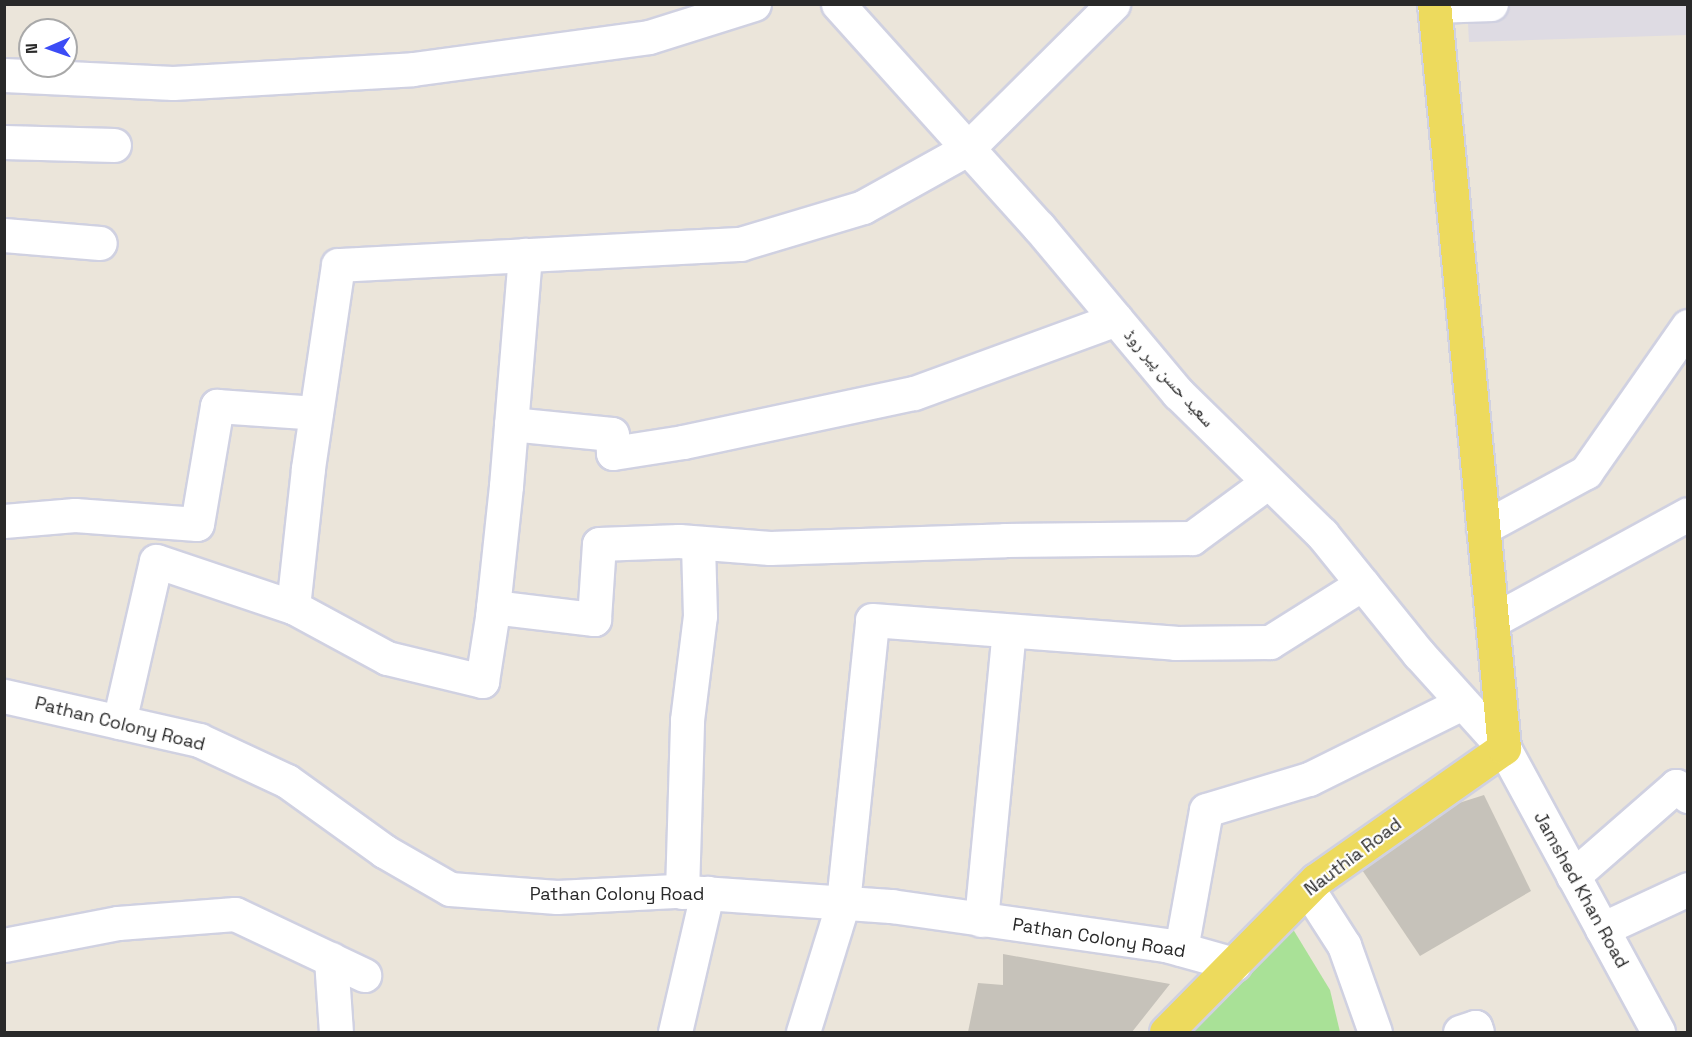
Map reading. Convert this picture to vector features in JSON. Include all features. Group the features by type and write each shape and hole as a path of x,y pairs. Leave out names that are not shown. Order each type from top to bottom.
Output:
{"main road":[{"path":"1434,5 1504,748"},
{"name":"Nauthia Road","path":"1166,1032 1308,889 1504,748"}],"street":[{"path":"4,75 173,83 413,69 649,36 754,4"},
{"name":"سعید حسن پیر روڈ","path":"838,4 1039,227 1178,393 1322,534 1462,703 1504,748"},
{"path":"293,607 316,413 338,265 740,244 863,207 967,149 1113,4"},
{"path":"1434,5 1491,4"},
{"path":"4,142 114,145"},
{"path":"4,235 100,243"},
{"path":"119,722 156,561 293,607 387,658 482,681 493,607 525,255"},
{"path":"511,424 612,434 613,453 683,442 914,393 1116,319"},
{"path":"1483,528 1586,472 1688,326"},
{"path":"4,521 75,515 197,524 217,406 316,413"},
{"path":"493,607 594,620 599,544 698,543 770,548 1005,540 1192,538 1268,482"},
{"path":"1492,621 1688,514"},
{"path":"675,1032 695,892 687,720 700,616 698,543"},
{"path":"803,1032 843,903 872,620 1175,643 1270,642 1362,584"},
{"path":"981,920 1010,631"},
{"name":"Pathan Colony Road","path":"4,696 199,740 286,781 384,851 450,889 557,897 695,892 891,906 1166,945 1234,964"},
{"path":"1181,949 1206,810 1309,779 1462,703"},
{"name":"Jamshed Khan Road","path":"1504,748 1658,1032"},
{"path":"1574,876 1676,786 1688,796"},
{"path":"1308,889 1344,945 1375,1032"},
{"path":"1602,929 1688,889"},
{"path":"4,945 118,923 235,914 364,975"},
{"path":"331,959 336,1032"},
{"path":"1460,1032 1475,1027 1477,1032"}],"shaded area":[{"path":"1467,5 1687,5 1687,35 1469,42"}],"green space":[{"path":"1288,921 1330,990 1340,1032 1181,1032"}],"building":[{"path":"1484,795 1531,891 1420,956 1356,861 1415,817"},
{"path":"1003,954 1170,984 1132,1032 968,1032 978,983 1003,985"}]}
